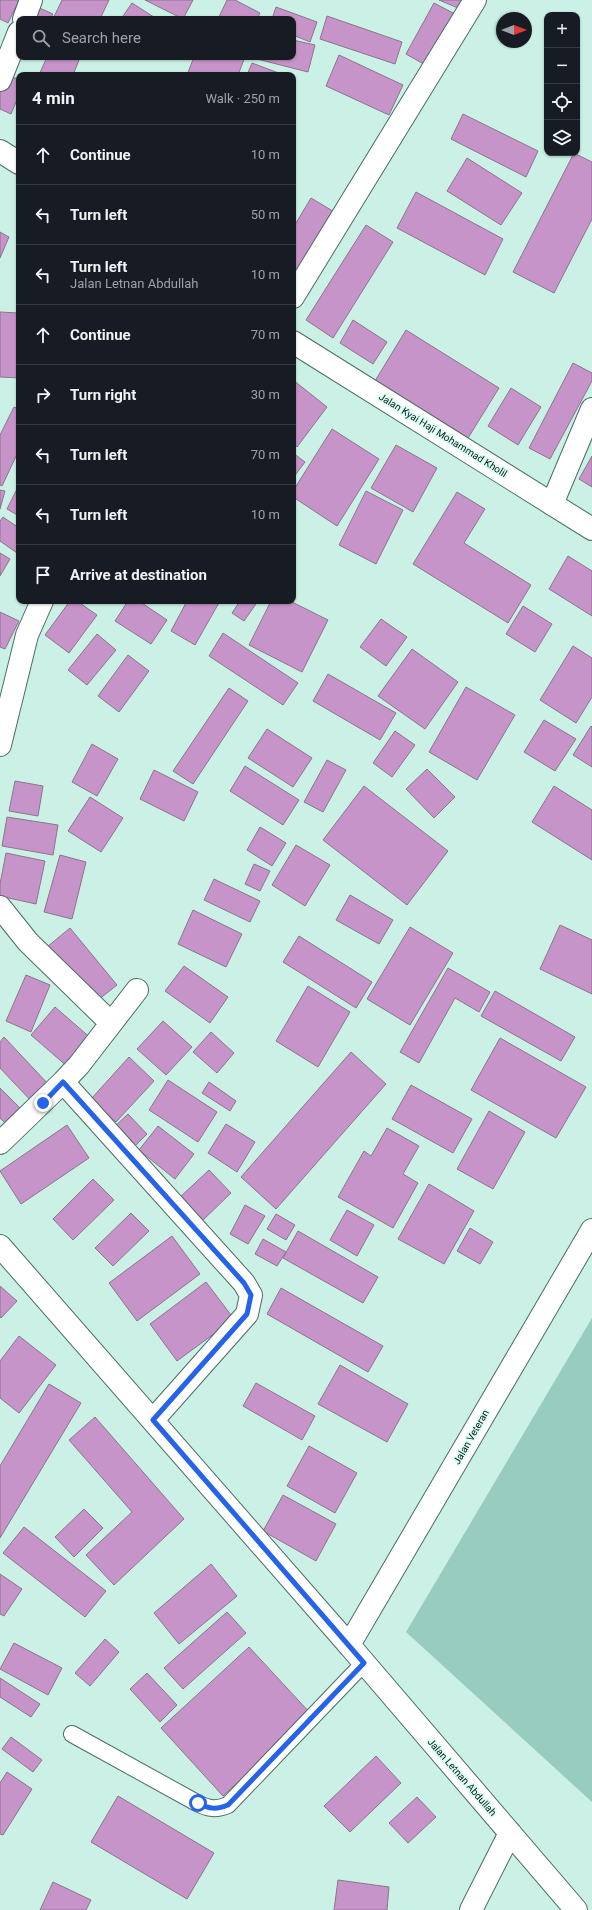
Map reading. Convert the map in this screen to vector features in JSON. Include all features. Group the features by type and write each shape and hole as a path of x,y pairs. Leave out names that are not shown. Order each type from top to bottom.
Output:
{"street":[{"path":"25,16 31,0"},
{"path":"296,292 475,0"},
{"path":"0,80 16,40"},
{"path":"0,151 16,161"},
{"name":"Jalan Kyai Haji Mohammad Kholil","path":"296,344 592,529"},
{"path":"552,504 592,409"},
{"path":"0,745 27,635 41,604"},
{"path":"0,907 28,942 111,1023"},
{"path":"0,1143 63,1082 138,990"},
{"path":"63,1082 244,1283 251,1295 247,1314 153,1420"},
{"name":"Jalan Veteran","path":"349,1645 592,1230"},
{"name":"Jalan Letnan Abdullah","path":"0,1246 349,1645 510,1833 568,1906"},
{"path":"471,1910 510,1833"}],"lane":[{"path":"72,1734 198,1803 208,1808 219,1808 228,1805 364,1663"}],"green space":[{"path":"592,1318 592,1802 406,1632"}],"building":[{"path":"0,0 19,0 8,23 0,19"},
{"path":"62,0 109,0 101,16 54,16"},
{"path":"145,0 193,0 185,16 177,16"},
{"path":"227,0 235,0 260,13 258,16 219,16"},
{"path":"439,0 469,0 465,11"},
{"path":"132,3 152,16 123,16"},
{"path":"434,3 455,14 427,66 406,54"},
{"path":"35,6 53,14 52,16 30,16"},
{"path":"276,7 317,22 310,42 296,36 296,16 273,16"},
{"path":"327,16 402,42 395,64 320,39"},
{"path":"296,41 315,45 308,72 261,60 296,60"},
{"path":"339,55 403,85 389,115 326,86"},
{"path":"46,60 79,60 74,72 40,72"},
{"path":"193,60 244,60 239,72 188,72"},
{"path":"252,63 276,72 248,72"},
{"path":"6,74 16,79 16,102 11,114 0,109 0,88"},
{"path":"463,114 538,151 526,177 451,139"},
{"path":"572,156 580,156 592,162 592,219 554,293 513,272"},
{"path":"467,158 522,193 501,225 447,191"},
{"path":"416,192 503,239 485,275 397,228"},
{"path":"311,198 336,213 296,278 296,223"},
{"path":"366,225 393,242 333,338 306,320"},
{"path":"0,232 9,237 0,258"},
{"path":"0,312 16,313 16,378 0,377"},
{"path":"353,320 387,342 373,364 340,343"},
{"path":"406,330 499,388 468,438 375,381"},
{"path":"573,363 592,373 592,381 550,459 529,448"},
{"path":"296,382 327,407 297,447 296,446"},
{"path":"511,388 541,407 518,445 488,426"},
{"path":"14,407 16,408 16,456 2,486 0,485 0,435"},
{"path":"332,429 379,459 337,526 296,499 296,486"},
{"path":"396,445 437,468 413,512 371,488"},
{"path":"296,455 305,462 296,474"},
{"path":"592,456 592,487 579,479"},
{"path":"0,490 5,491 0,509"},
{"path":"16,491 16,514 7,509"},
{"path":"366,491 403,510 376,564 339,545"},
{"path":"457,492 485,509 464,543 531,585 508,623 413,564"},
{"path":"3,517 16,526 16,552 0,541 0,521"},
{"path":"0,553 10,559 0,576"},
{"path":"568,556 592,571 592,616 549,589"},
{"path":"68,604 81,604 97,615 69,653 45,635"},
{"path":"126,604 143,604 167,620 151,644 115,621"},
{"path":"185,604 218,604 195,645 171,631"},
{"path":"238,604 256,604 244,621 232,613"},
{"path":"270,604 296,604 328,620 302,672 249,645"},
{"path":"523,606 552,624 535,652 506,634"},
{"path":"0,612 19,621 5,649 0,647"},
{"path":"381,619 407,637 386,666 360,647"},
{"path":"223,633 298,683 283,705 209,656"},
{"path":"97,634 116,650 87,685 68,670"},
{"path":"573,646 592,658 592,697 576,723 540,700"},
{"path":"412,649 458,682 425,729 378,696"},
{"path":"128,655 149,671 119,712 98,696"},
{"path":"328,674 396,713 380,740 313,701"},
{"path":"466,687 515,715 477,780 429,752"},
{"path":"229,688 248,701 193,784 173,771"},
{"path":"544,720 576,739 555,771 524,752"},
{"path":"591,726 592,727 592,767 573,755"},
{"path":"267,729 312,758 293,787 248,758"},
{"path":"395,731 415,745 392,777 373,763"},
{"path":"92,744 118,759 97,796 72,782"},
{"path":"327,760 346,770 323,812 304,802"},
{"path":"245,766 299,800 283,825 230,791"},
{"path":"427,769 455,797 434,818 406,789"},
{"path":"154,770 198,792 184,821 140,799"},
{"path":"15,781 43,786 38,816 9,811"},
{"path":"364,786 448,851 407,905 323,840"},
{"path":"554,786 592,810 592,860 532,822"},
{"path":"90,797 123,818 101,852 68,831"},
{"path":"7,817 58,825 53,855 2,846"},
{"path":"260,827 286,843 272,866 247,850"},
{"path":"296,845 330,865 305,906 272,885"},
{"path":"6,853 45,861 36,904 0,896 0,884"},
{"path":"60,855 86,862 72,919 44,912"},
{"path":"254,864 270,871 260,891 245,884"},
{"path":"214,879 260,901 250,922 204,900"},
{"path":"350,895 393,920 379,944 336,920"},
{"path":"193,910 242,934 226,967 178,944"},
{"path":"560,925 592,940 592,994 540,969"},
{"path":"410,927 453,953 410,1025 367,999"},
{"path":"70,928 117,985 93,1004 47,947"},
{"path":"299,936 372,982 356,1008 283,962"},
{"path":"184,966 228,997 210,1023 165,991"},
{"path":"448,968 490,992 479,1012 455,998 419,1063 400,1052"},
{"path":"26,975 50,985 31,1032 6,1021"},
{"path":"308,986 350,1012 318,1067 276,1041"},
{"path":"495,991 575,1037 561,1061 481,1016"},
{"path":"55,1007 93,1040 69,1068 31,1035"},
{"path":"163,1021 192,1047 166,1075 137,1049"},
{"path":"211,1032 234,1053 217,1073 193,1052"},
{"path":"4,1037 50,1086 33,1103 0,1068 0,1042"},
{"path":"500,1038 586,1087 556,1138 471,1090"},
{"path":"351,1052 386,1084 276,1209 241,1177"},
{"path":"129,1057 154,1081 116,1122 91,1099"},
{"path":"168,1080 217,1112 198,1142 149,1110"},
{"path":"209,1082 236,1101 230,1111 202,1093"},
{"path":"411,1085 472,1119 453,1153 392,1119"},
{"path":"0,1088 25,1113 10,1128 0,1118"},
{"path":"489,1111 525,1132 493,1189 457,1169"},
{"path":"128,1114 147,1134 130,1151 111,1130"},
{"path":"226,1124 255,1142 237,1172 208,1153"},
{"path":"67,1125 89,1158 21,1204 0,1171"},
{"path":"158,1126 194,1154 175,1179 139,1150"},
{"path":"387,1128 419,1146 403,1174 418,1183 393,1228 338,1197 364,1151 371,1156"},
{"path":"209,1170 231,1193 200,1223 178,1199"},
{"path":"93,1179 114,1200 73,1240 53,1219"},
{"path":"429,1184 474,1211 444,1264 398,1239"},
{"path":"245,1205 265,1216 248,1244 230,1234"},
{"path":"347,1210 374,1225 357,1256 330,1240"},
{"path":"131,1213 149,1231 113,1266 95,1248"},
{"path":"276,1214 295,1225 286,1240 267,1229"},
{"path":"470,1228 493,1242 480,1264 457,1251"},
{"path":"298,1231 378,1277 363,1303 283,1258"},
{"path":"172,1236 200,1274 137,1321 109,1283"},
{"path":"263,1239 286,1252 277,1266 255,1254"},
{"path":"206,1282 234,1319 177,1361 150,1324"},
{"path":"0,1286 17,1301 1,1318 0,1317"},
{"path":"281,1288 383,1346 368,1372 267,1314"},
{"path":"19,1336 56,1365 19,1413 0,1398 0,1361"},
{"path":"340,1365 408,1404 387,1442 318,1404"},
{"path":"256,1383 315,1416 302,1440 243,1406"},
{"path":"49,1384 81,1403 0,1538 0,1466"},
{"path":"95,1417 184,1519 114,1585 86,1555 132,1512 69,1440"},
{"path":"309,1446 357,1473 335,1513 287,1486"},
{"path":"283,1495 336,1524 316,1561 263,1531"},
{"path":"84,1509 103,1528 74,1557 55,1537"},
{"path":"24,1527 106,1591 85,1617 3,1553"},
{"path":"211,1564 237,1596 179,1644 154,1613"},
{"path":"0,1574 22,1589 4,1616 0,1614"},
{"path":"227,1612 246,1633 183,1689 164,1668"},
{"path":"105,1639 119,1652 90,1686 75,1673"},
{"path":"14,1643 62,1668 48,1695 0,1669"},
{"path":"249,1647 311,1714 223,1796 161,1728"},
{"path":"147,1673 177,1705 160,1722 130,1689"},
{"path":"0,1678 40,1704 31,1717 0,1697"},
{"path":"11,1737 42,1760 33,1772 2,1749"},
{"path":"376,1756 401,1783 350,1832 324,1806"},
{"path":"7,1772 32,1789 3,1835 0,1834 0,1783"},
{"path":"118,1796 214,1853 187,1899 91,1842"},
{"path":"417,1797 436,1817 408,1843 389,1823"},
{"path":"338,1880 389,1887 387,1910 334,1910"},
{"path":"53,1882 91,1900 86,1910 40,1910"}],"route":[{"path":"43,1103 63,1082 244,1283 251,1295 247,1314 153,1420 364,1663 228,1805 219,1808 208,1808 198,1803"}]}
